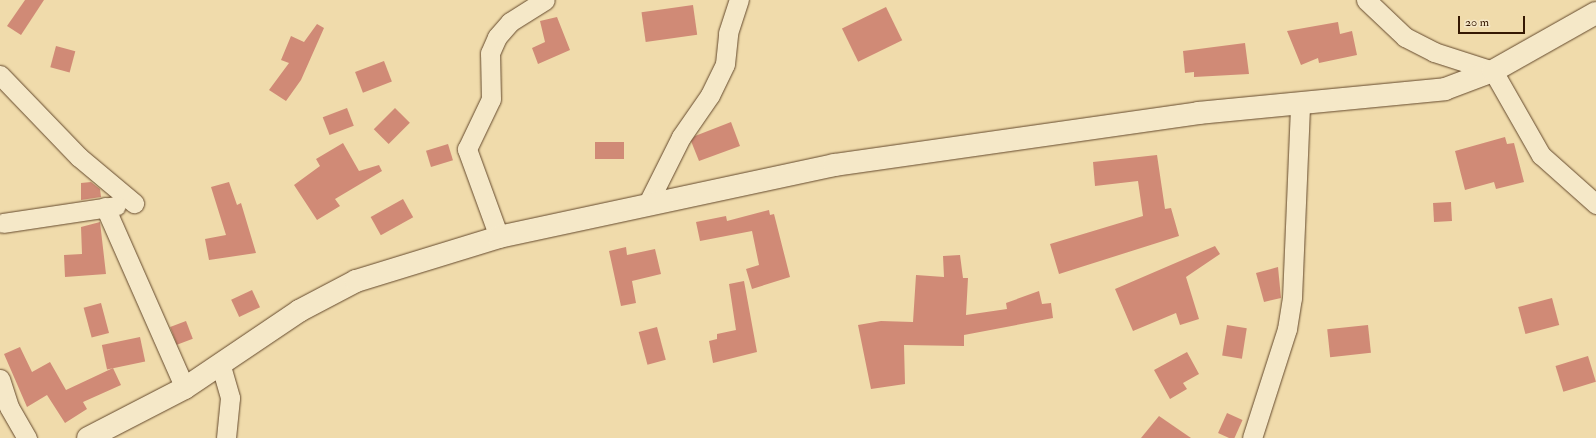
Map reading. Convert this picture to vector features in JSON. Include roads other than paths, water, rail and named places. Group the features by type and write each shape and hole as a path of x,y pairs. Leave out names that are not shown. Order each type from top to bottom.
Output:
{"street":[{"path":"499,237 467,149 491,99 490,54 497,37 510,22 545,0"},
{"path":"648,203 681,137 710,95 725,64 728,34 739,0"},
{"path":"1366,0 1406,36 1434,52 1493,71 1541,155 1596,204"},
{"path":"88,438 185,388 221,366 299,311 356,280 499,237 648,203 834,165 1198,113 1300,105 1445,89 1493,71 1596,13"},
{"path":"0,75 79,157 134,203 1,223"},
{"path":"1252,438 1287,329 1292,298 1300,105"},
{"path":"105,207 185,388"},
{"path":"221,366 230,398 226,438"},
{"path":"0,380 9,407 27,438"}]}
